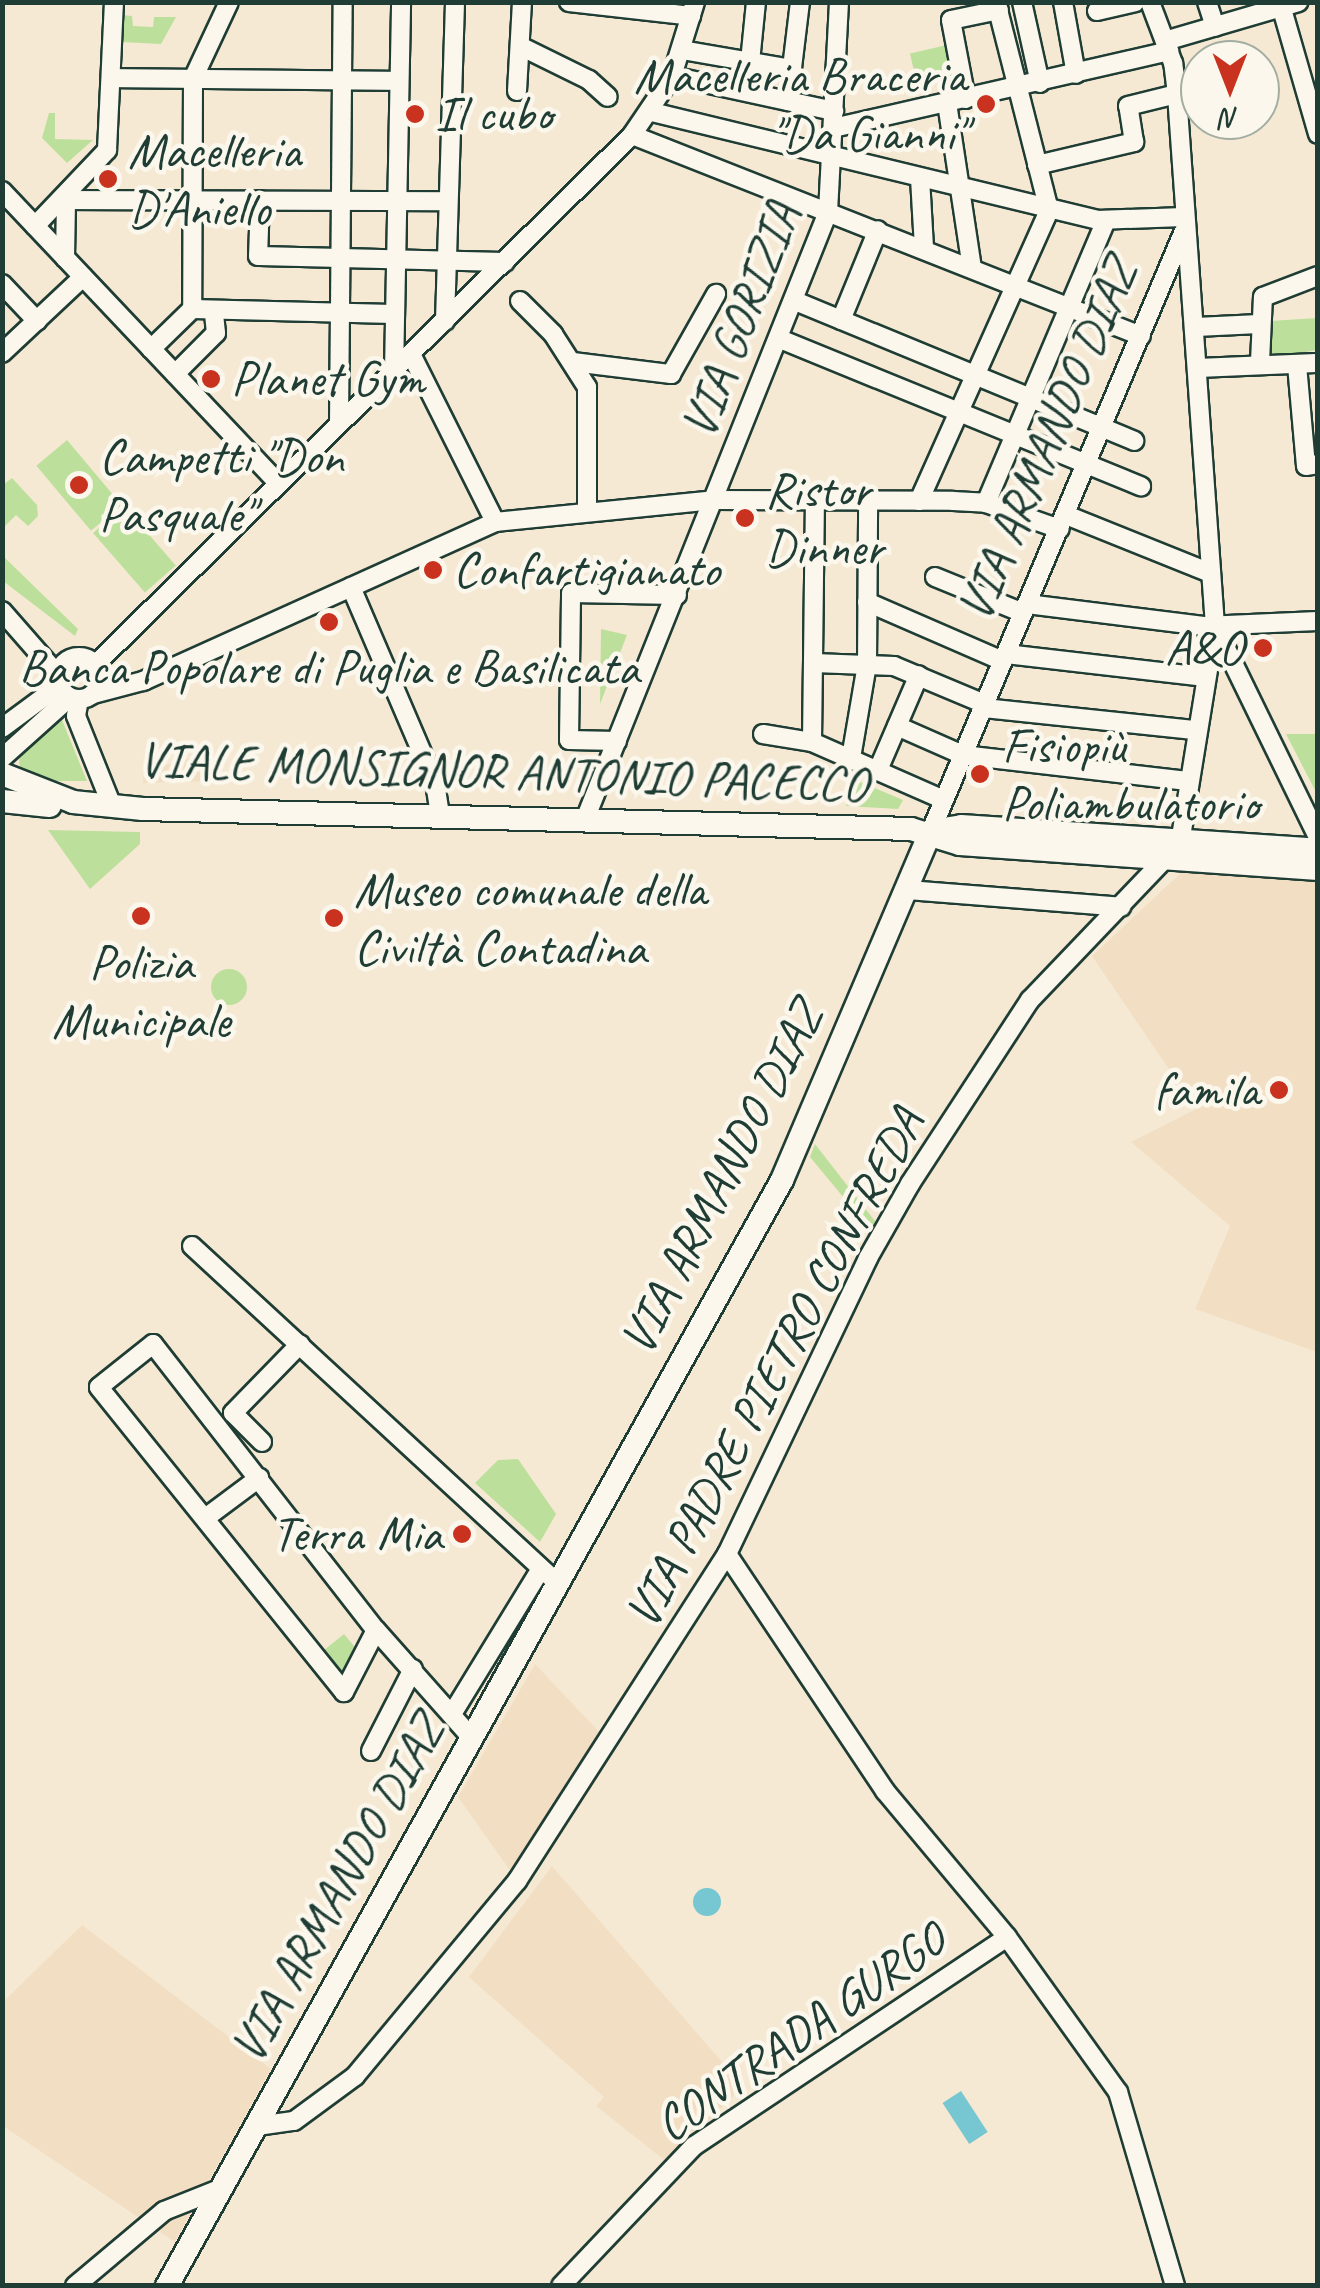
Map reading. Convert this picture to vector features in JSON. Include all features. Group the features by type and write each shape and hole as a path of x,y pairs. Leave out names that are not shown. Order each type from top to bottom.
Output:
{"main road":[{"name":"VIALE MONSIGNOR ANTONIO PACECCO","path":"2,774 73,802"},
{"name":"VIALE MONSIGNOR ANTONIO PACECCO","path":"2,800 586,817 931,832 960,844 1174,851"},
{"name":"VIA ARMANDO DIAZ","path":"167,2286 472,1738 549,1576 782,1180 931,832"},
{"path":"1174,851 1318,850"},
{"path":"1174,851 1318,868"}],"street":[{"path":"36,226 66,200 102,159 109,141 114,2"},
{"path":"151,349 192,310 194,79 228,2"},
{"path":"339,423 342,2"},
{"path":"394,372 400,2"},
{"path":"445,321 455,2"},
{"path":"518,92 522,2"},
{"path":"96,664 412,356 652,112 672,76 693,9 569,2"},
{"path":"750,62 756,2"},
{"path":"788,102 800,2"},
{"name":"VIA GORIZIA","path":"586,817 828,212 839,2"},
{"path":"1022,2 1040,83"},
{"path":"1063,2 1076,74"},
{"path":"1097,11 1135,2"},
{"path":"1150,2 1167,46 1177,94 1214,626 1174,851"},
{"path":"1207,2 1215,28"},
{"path":"919,501 1049,210 998,6 952,20 966,99"},
{"path":"672,76 788,102 834,120 947,103 1076,74 1290,6 1318,134"},
{"path":"520,46 589,80 608,98"},
{"path":"682,50 792,69"},
{"path":"112,78 399,81"},
{"path":"1037,165 1134,142 1128,106 1177,94"},
{"path":"947,103 972,268"},
{"path":"652,112 1049,210 1106,220 1184,224"},
{"path":"632,136 1141,336"},
{"path":"920,178 924,248"},
{"path":"2,191 278,483"},
{"path":"66,200 447,200"},
{"path":"65,258 66,200"},
{"path":"260,200 258,256 506,262"},
{"path":"986,503 1106,220"},
{"name":"VIA ARMANDO DIAZ","path":"931,832 1141,336 1184,224"},
{"path":"842,320 878,230"},
{"path":"2,353 83,276"},
{"path":"1260,362 1263,297 1318,276"},
{"path":"2,284 37,321"},
{"path":"573,362 672,374 716,294"},
{"path":"795,300 1134,440"},
{"path":"520,301 573,362 587,387 587,512"},
{"path":"192,310 214,314 394,314"},
{"path":"175,374 216,334 214,314"},
{"path":"1196,328 1260,324"},
{"path":"780,339 1142,486"},
{"path":"412,356 496,522"},
{"path":"1198,368 1260,362 1297,366 1316,363"},
{"path":"1297,366 1306,466 1318,464"},
{"path":"2,758 72,690 143,681 496,522 714,500 986,503 1063,522 1210,574"},
{"path":"812,742 814,500"},
{"path":"852,758 866,664 868,501"},
{"path":"936,577 1025,609 1214,626 1318,621"},
{"path":"351,586 435,783 440,814"},
{"path":"617,741 570,740 571,593 676,596"},
{"path":"867,602 1004,658 1206,677"},
{"path":"2,611 42,649 72,690"},
{"path":"1214,626 1318,837"},
{"path":"96,664 76,656 72,690 76,716 112,806"},
{"path":"814,663 866,664 919,676 984,706 1194,730"},
{"path":"2,728 72,690 100,683 96,664"},
{"path":"878,770 919,676"},
{"path":"897,726 964,755 1188,781"},
{"path":"763,734 812,742 944,800"},
{"name":"VIA PADRE PIETRO CONFREDA","path":"256,2126 282,2126 314,2110 372,2059 517,1881 728,1554 887,1222 1030,1000 1174,851"},
{"path":"907,890 1121,906"},
{"path":"192,1246 549,1576 452,1714"},
{"path":"376,1630 344,1692 208,1516 100,1387 153,1344 376,1630 472,1738"},
{"path":"262,1442 234,1413 300,1344"},
{"path":"208,1516 259,1478"},
{"path":"728,1554 885,1791 1007,1937 1118,2092 1175,2286"},
{"path":"371,1751 413,1670"},
{"name":"CONTRADA GURGO","path":"561,2286 694,2146 1007,1937"},
{"path":"271,2101 314,2110"},
{"path":"75,2286 164,2212 222,2188"}],"shaded area":[{"path":"214,752 211,781 143,783 144,771"},
{"path":"1185,869 1317,876 1317,1352 1195,1309 1230,1226 1131,1142 1196,1109 1092,956"},
{"path":"535,1664 604,1737 511,1872 458,1797"},
{"path":"552,1866 743,2086 668,2163 596,2106 604,2097 469,1977"},
{"path":"82,1925 271,2069 175,2242 3,2126 3,2002"}],"green space":[{"path":"122,15 132,16 133,26 153,27 154,17 176,17 161,44 121,42"},
{"path":"947,45 952,67 915,76 910,54"},
{"path":"49,113 55,113 55,139 93,140 67,163 42,138"},
{"path":"1317,318 1317,350 1269,359 1270,321"},
{"name":"Campetti \"Don Pasquale\"","path":"67,440 122,505 91,531 36,466"},
{"path":"12,478 37,505 38,516 28,526 16,515 3,528 3,485"},
{"name":"Campetti \"Don Pasquale\"","path":"124,506 176,566 145,593 93,533"},
{"path":"3,556 78,629 75,636 3,581"},
{"path":"601,629 627,635 600,704"},
{"path":"62,720 87,781 33,781 20,773 19,755"},
{"path":"1286,734 1317,734 1317,794"},
{"path":"858,781 903,800 898,809 846,806"},
{"path":"48,830 140,832 140,844 90,889"},
{"path":"229,969 241,975 247,987 241,999 229,1005 217,999 211,987 217,975"},
{"path":"815,1144 878,1225 873,1233 810,1157"},
{"path":"518,1459 556,1514 540,1542 475,1483 498,1460"},
{"path":"344,1634 358,1651 343,1678 318,1655"}],"water":[{"path":"707,1888 717,1892 721,1902 717,1912 707,1916 697,1912 693,1902 697,1892"},
{"path":"961,2091 988,2132 969,2144 943,2103"}],"place":[{"name":"Macelleria Braceria \"Da Gianni\"","path":"986,104"},
{"name":"Il cubo","path":"415,114"},
{"name":"Macelleria D'Aniello","path":"108,179"},
{"name":"Planet Gym","path":"211,379"},
{"name":"Campetti \"Don Pasquale\"","path":"79,485"},
{"name":"Ristor Dinner","path":"745,518"},
{"name":"Confartigianato","path":"433,570"},
{"name":"Banca Popolare di Puglia e Basilicata","path":"329,622"},
{"name":"A&O","path":"1263,648"},
{"name":"Fisiopiù Poliambulatorio","path":"980,774"},
{"name":"Polizia Municipale","path":"141,916"},
{"name":"Museo comunale della Civiltà Contadina","path":"334,918"},
{"name":"famila","path":"1279,1090"},
{"name":"Terra Mia","path":"462,1534"}]}
